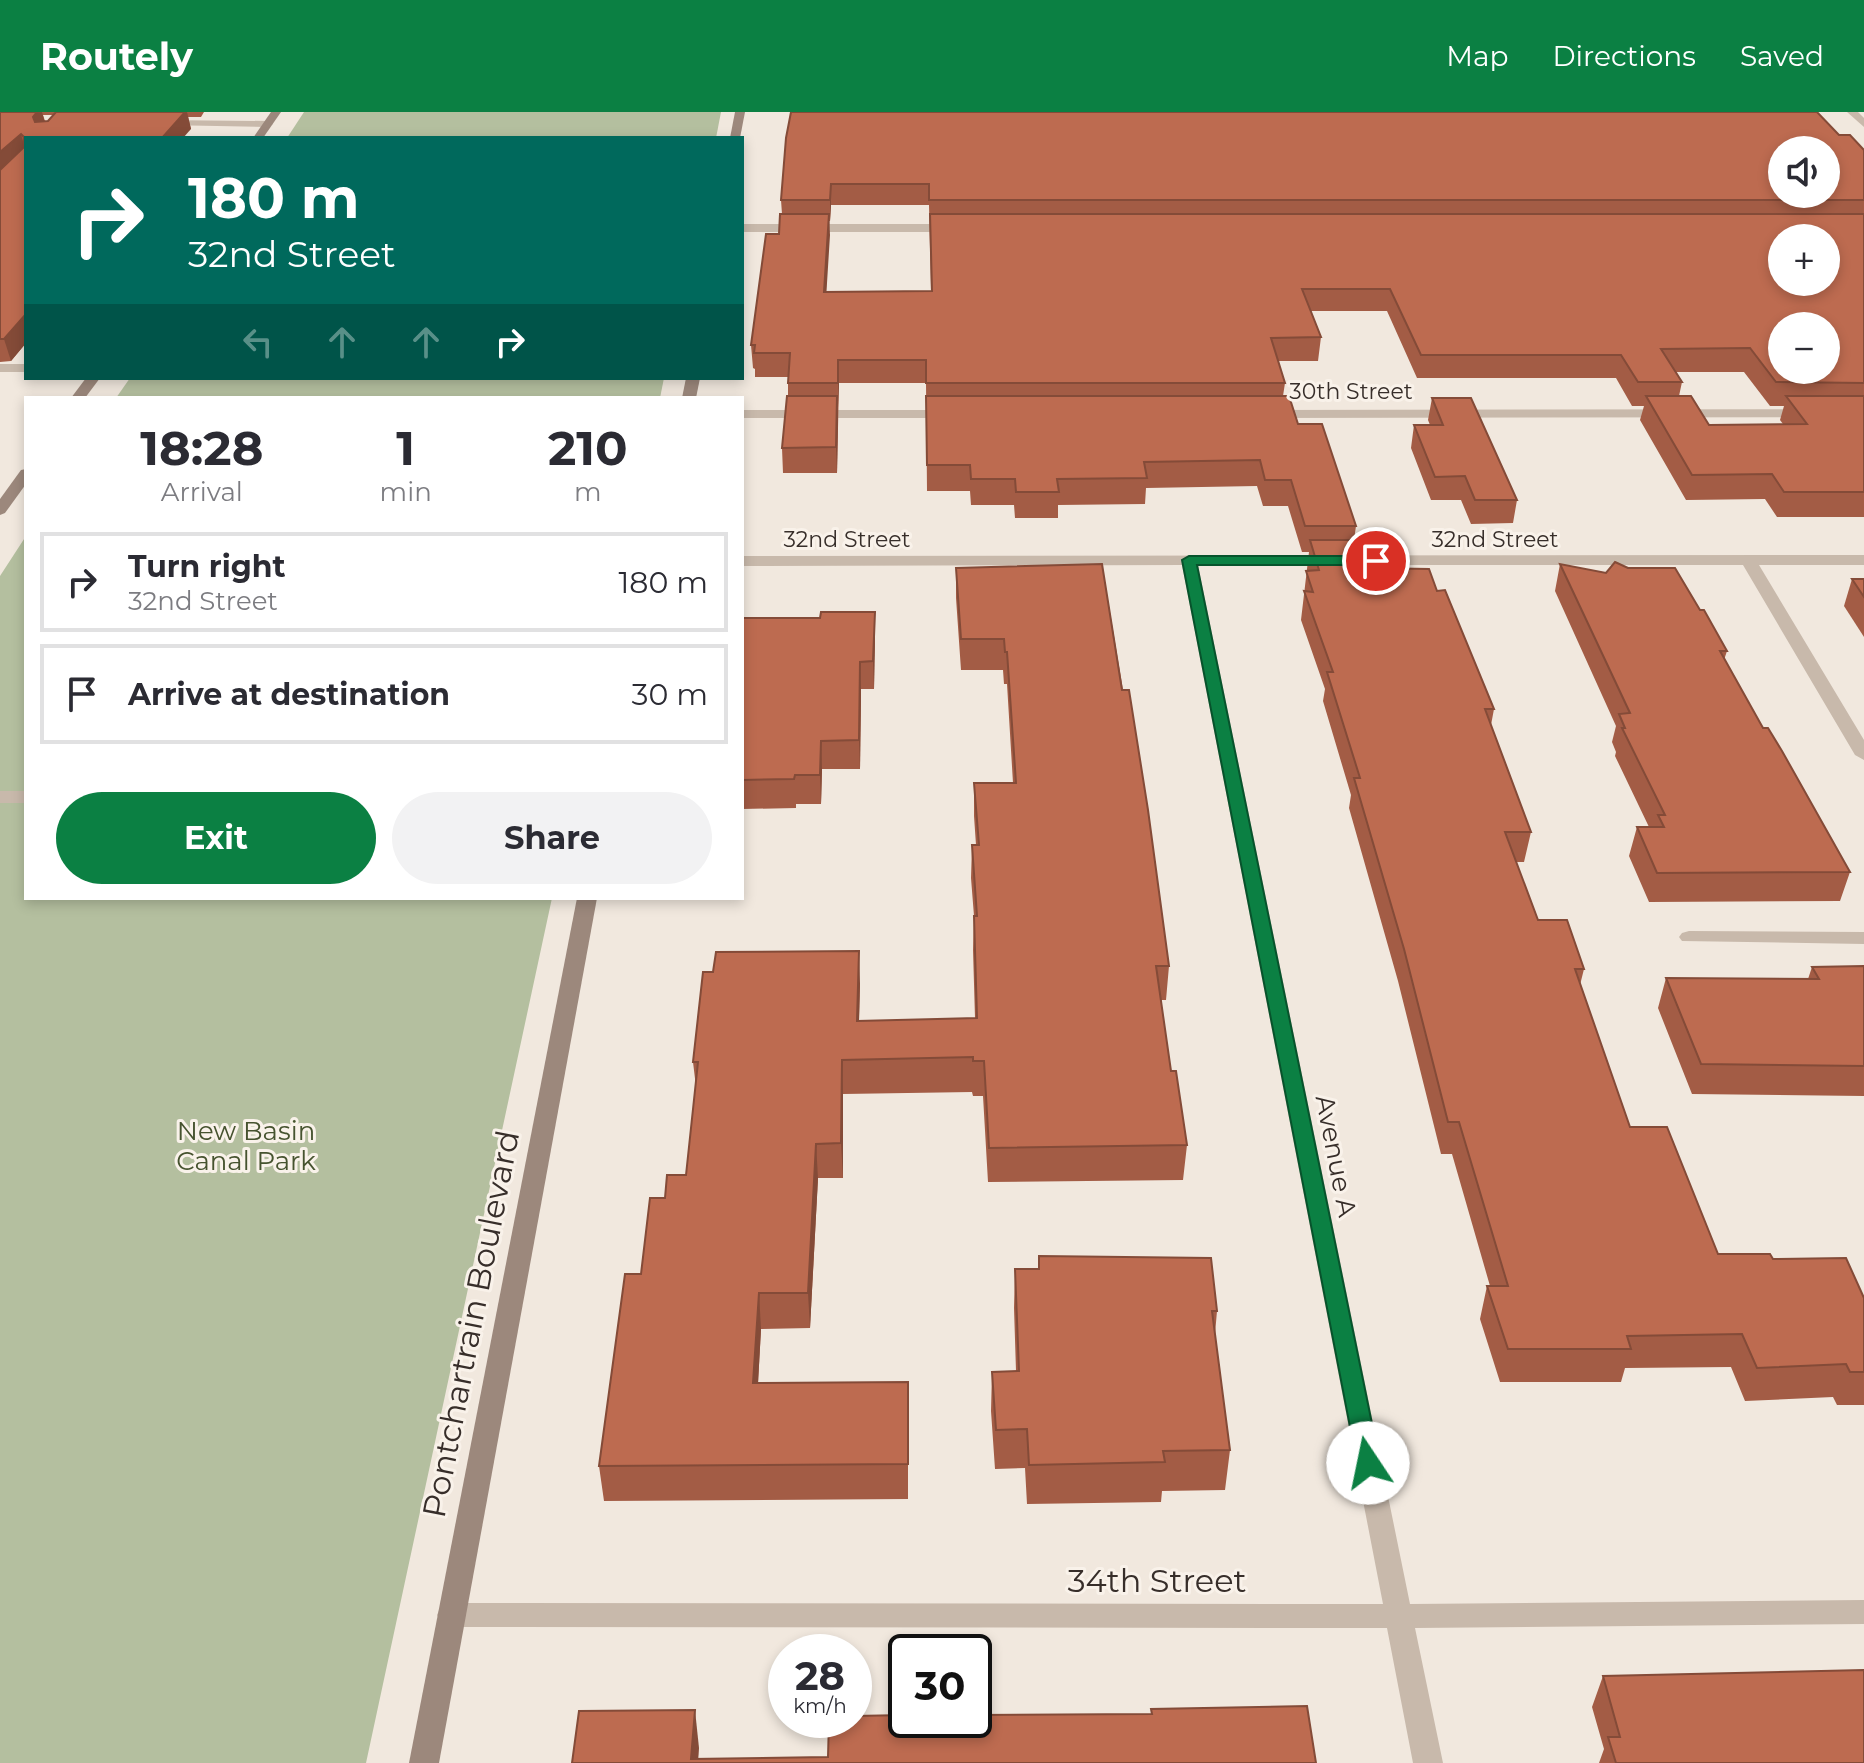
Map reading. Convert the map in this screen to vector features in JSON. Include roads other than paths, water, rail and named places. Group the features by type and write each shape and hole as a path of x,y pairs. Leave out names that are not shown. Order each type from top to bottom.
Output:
{"main road":[{"path":"259,136 276,112"},
{"path":"735,136 740,112"},
{"path":"0,510 24,476"},
{"name":"Pontchartrain Boulevard","path":"424,1763 587,900"}],"street":[{"path":"1852,112 1864,124"},
{"path":"154,122 268,124"},
{"path":"744,228 963,228"},
{"path":"0,368 24,368"},
{"name":"30th Street","path":"1248,414 1864,413"},
{"path":"744,414 963,414"},
{"name":"Avenue A","path":"1189,560 1428,1763"},
{"name":"32nd Street","path":"744,561 1864,560"},
{"path":"1749,561 1864,755"},
{"path":"0,797 24,797"},
{"path":"1689,937 1864,938"},
{"name":"34th Street","path":"451,1615 1399,1616 1864,1612"}],"park label":[{"name":"New Basin Canal Park","path":"246,1146"}]}
